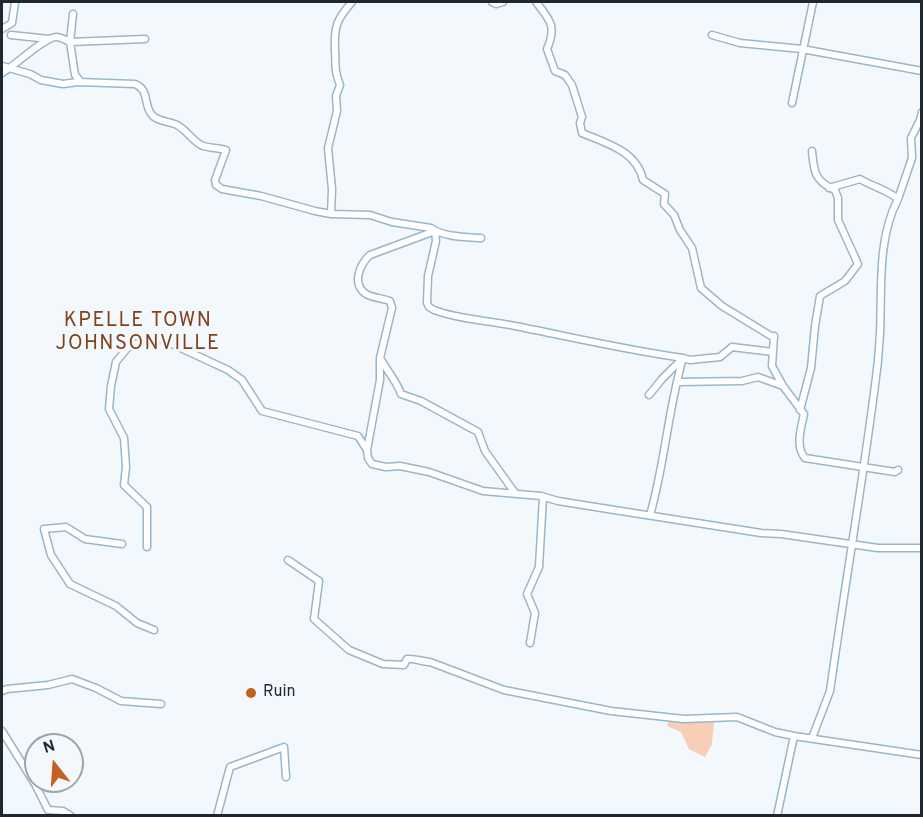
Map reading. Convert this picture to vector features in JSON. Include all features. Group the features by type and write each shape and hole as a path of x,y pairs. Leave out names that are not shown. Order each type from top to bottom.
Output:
{"street":[{"path":"2,29 9,27 12,23 15,2"},
{"path":"331,214 332,189 328,148 337,111 336,96 340,85 334,71 334,30 343,12 352,2"},
{"path":"492,2 496,4 503,2"},
{"path":"536,2 553,27 547,49 555,71 565,75 572,85 582,117 580,123 582,133 628,154 641,169 643,180 665,194 664,204 674,215 680,230 693,248 700,288 722,306 774,336 772,366 783,386 804,414 800,453 805,458 895,472 898,470"},
{"path":"792,103 813,2"},
{"path":"74,14 70,42 75,75 81,82"},
{"path":"11,35 48,39 58,37 70,42 145,39"},
{"path":"712,35 740,43 802,49 921,70"},
{"path":"2,73 12,68 48,39"},
{"path":"2,66 30,74 41,80 63,84 112,82 140,86 144,91 148,110 154,118 175,124 204,146 226,150 214,180 216,185 222,189 261,196 331,214 370,215 392,222 431,228 435,231 481,238"},
{"path":"812,738 830,691 874,393 886,235 890,213 898,199 912,158 911,138 920,120 921,112"},
{"path":"800,410 811,368 820,296 845,281 858,264 838,220 838,198 835,190 825,186 814,173 812,151"},
{"path":"829,188 860,179 872,187 888,191 898,199"},
{"path":"435,231 370,255 362,263 358,275 362,291 367,295 382,297 390,301 392,308 380,358 380,380 367,450 372,464 386,467 400,466 429,472 483,491 543,496 558,501 761,533 878,548 921,548"},
{"path":"435,231 436,241 428,276 427,303 434,310 472,320 514,325 574,339 690,360 720,357 732,347 773,352"},
{"path":"147,547 147,507 124,485 126,466 124,438 109,409 116,362 129,346 157,337 228,370 242,380 262,411 358,436 367,450"},
{"path":"380,358 401,394 421,401 478,432 485,452 515,493"},
{"path":"650,515 660,480 676,382 683,358"},
{"path":"650,394 683,358"},
{"path":"676,382 742,381 758,376 783,386"},
{"path":"531,643 535,613 527,594 539,567 543,496"},
{"path":"122,544 85,539 66,526 44,529 51,555 70,584 116,606 137,623 154,630"},
{"path":"288,560 319,581 314,619 350,650 368,659 404,665 407,659 430,662 504,690 611,711 684,719 737,717 775,732 794,736 921,755"},
{"path":"2,691 7,688 48,685 72,679 121,701 161,704"},
{"path":"2,731 35,784 48,810 63,811 71,816"},
{"path":"777,816 794,736"},
{"path":"217,816 230,767 284,747 286,777"}],"shaded area":[{"path":"670,717 714,721 712,744 705,757 689,749 681,732 667,726"}],"place":[{"name":"Ruin","path":"251,693"}],"district":[{"name":"KPELLE TOWN JOHNSONVILLE","path":"138,334"}]}
